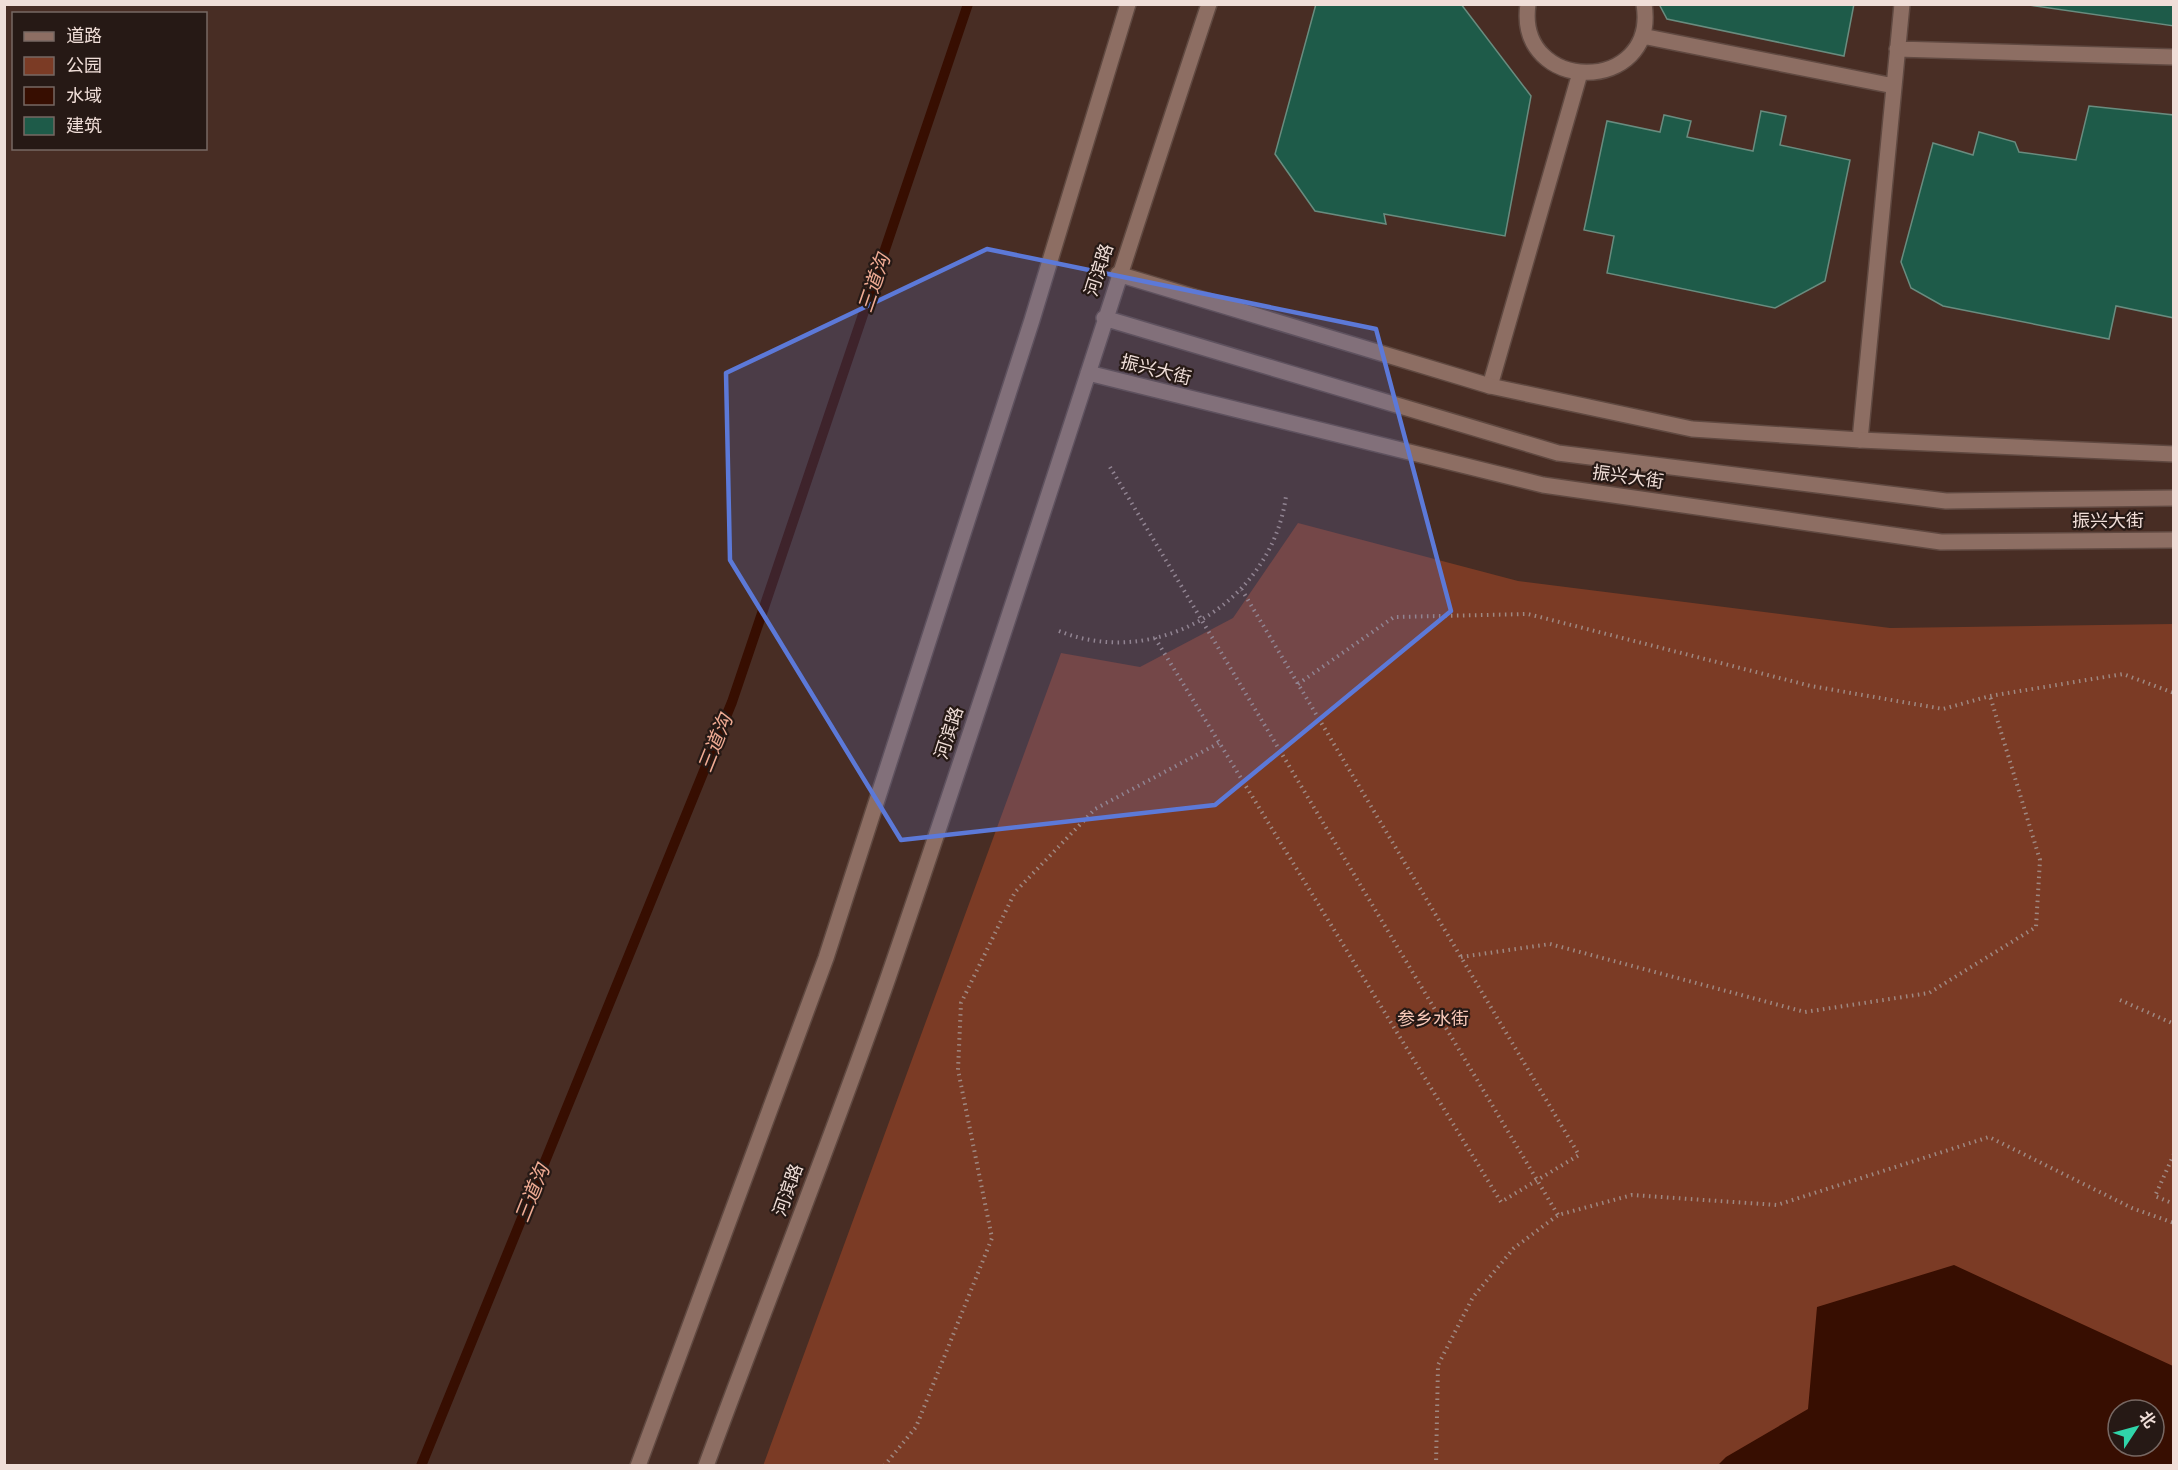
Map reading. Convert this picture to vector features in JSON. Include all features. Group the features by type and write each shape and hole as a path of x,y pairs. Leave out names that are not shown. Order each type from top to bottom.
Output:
{"street":[{"path":"638,1466 826,958 1032,321 1128,4"},
{"name":"河滨路","path":"706,1466 887,981 1088,373 1118,274 1209,4"},
{"path":"1528,4 1529,28 1537,48 1553,63 1572,73 1593,74 1614,68 1631,54 1642,36 1644,4"},
{"path":"1860,440 1902,4"},
{"path":"1642,36 1894,86"},
{"path":"1897,49 2174,57"},
{"path":"1490,386 1580,73"},
{"path":"1118,274 1490,386 1692,429 1860,440 2174,454"},
{"name":"振兴大街","path":"1104,318 1558,453 1946,501 2174,498"},
{"name":"振兴大街","path":"1088,373 1543,485 1941,542 2174,540"}],"path":[{"path":"1110,467 1558,1215"},
{"path":"1059,631 1101,642 1132,642 1155,638 1192,626 1219,610 1242,590 1261,566 1275,538 1286,496"},
{"path":"1155,638 1501,1202 1579,1155 1242,590"},
{"path":"1298,684 1394,617 1528,614 1833,690 1943,709 1990,696 2123,674 2174,693"},
{"path":"1461,957 1550,944 1805,1012 1929,993 2036,927 2040,860 1990,696"},
{"path":"884,1466 916,1427 992,1238 958,1070 961,1003 1015,892 1095,809 1219,743"},
{"path":"2120,1000 2174,1024"},
{"path":"1436,1466 1438,1365 1473,1297 1514,1248 1558,1215 1632,1195 1777,1205 1989,1137 2132,1208 2174,1223"},
{"path":"2174,1154 2155,1197 2174,1204"}],"highlighted area":[{"path":"987,249 1376,329 1451,611 1215,805 901,840 730,560 726,373"}],"green space":[{"name":"参乡水街","path":"1298,523 1518,581 1890,628 2173,624 2173,1465 763,1466 1061,653 1140,667 1233,618"}],"water":[{"path":"1954,1265 2173,1366 2173,1465 1718,1465 1726,1457 1808,1409 1817,1307"}],"building":[{"path":"1316,4 1461,4 1531,96 1505,236 1384,214 1386,224 1315,211 1275,154"},
{"path":"1659,4 1854,4 1844,56 1667,19"},
{"path":"2022,4 2174,4 2174,26"},
{"path":"2089,106 2174,115 2174,318 2116,306 2109,339 1943,306 1911,288 1901,262 1933,143 1973,155 1979,132 2015,142 2019,152 2076,160"},
{"path":"1761,111 1786,116 1780,145 1850,160 1825,281 1775,308 1607,273 1614,236 1584,230 1607,121 1660,132 1664,115 1691,121 1687,137 1753,151"}],"waterway":[{"name":"三道沟","path":"421,1466 732,702 968,4"}]}
